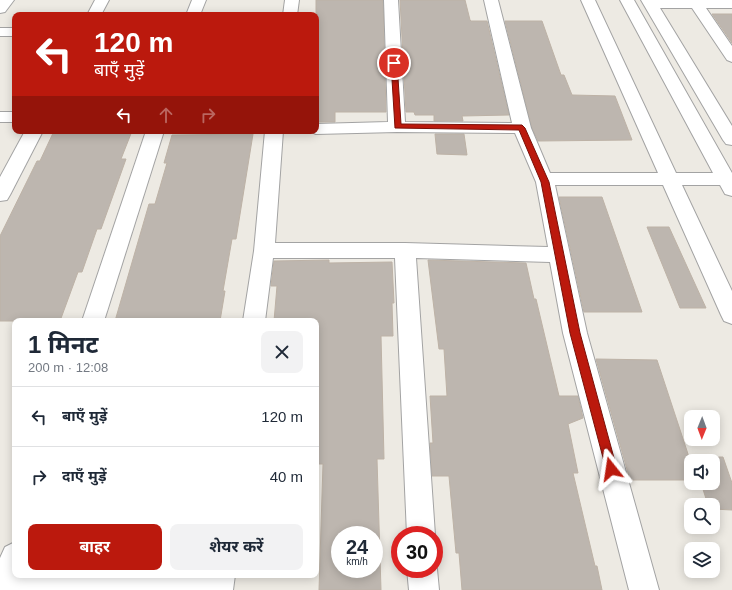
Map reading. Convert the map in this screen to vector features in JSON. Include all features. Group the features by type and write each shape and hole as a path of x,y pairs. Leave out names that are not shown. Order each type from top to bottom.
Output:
{"street":[{"path":"0,9 7,0"},
{"path":"96,12 102,0"},
{"path":"195,12 199,0"},
{"path":"290,12 292,0"},
{"path":"390,0 397,127"},
{"path":"490,0 522,128 544,179 575,333 644,590"},
{"path":"588,0 732,315"},
{"path":"627,0 730,183"},
{"path":"650,2 732,4"},
{"path":"650,2 732,140"},
{"path":"694,2 732,57"},
{"path":"0,32 12,32"},
{"path":"0,117 12,117"},
{"path":"319,129 397,127 522,128"},
{"path":"0,196 32,134"},
{"path":"93,318 154,134"},
{"path":"254,318 264,251 274,134"},
{"path":"544,179 670,179 730,183"},
{"path":"264,251 405,250 559,255"},
{"path":"405,250 420,526"},
{"path":"12,566 5,588 209,590"},
{"path":"218,590 220,578"},
{"path":"423,578 424,590"}],"building":[{"path":"316,0 383,0 386,112 335,112 335,122 319,122 319,12 316,12"},
{"path":"400,0 465,0 471,21 487,21 509,115 462,116 463,121 434,121 434,115 415,115 414,112 406,112"},
{"path":"712,14 732,14 732,43"},
{"path":"505,21 542,21 561,75 564,75 572,95 615,96 632,140 538,141 532,128"},
{"path":"53,134 131,134 121,159 126,159 101,229 97,229 82,272 78,272 61,318 12,318 12,321 0,321 0,236 37,161 40,161"},
{"path":"253,134 236,239 232,239 223,291 225,291 220,318 116,318 149,204 155,204 167,163 164,163 172,135"},
{"path":"435,134 464,134 467,155 437,154"},
{"path":"559,197 602,197 642,312 584,312"},
{"path":"647,227 669,227 706,308 680,308"},
{"path":"329,260 329,263 392,262 394,303 392,303 393,336 381,336 384,459 377,459 379,526 331,526 331,578 381,578 381,590 319,590 323,464 319,464 319,318 274,318 277,286 271,286 274,261"},
{"path":"428,260 526,263 559,396 578,396 583,418 568,424 578,473 573,473 602,590 462,590 459,553 456,553 449,476 432,476 430,443 433,443 430,396 447,396 444,349 439,349"},
{"path":"596,359 657,360 684,442 684,446 685,446 688,454 684,454 684,480 630,480"},
{"path":"720,457 723,457 732,483 732,510 720,509 720,498 706,498 703,490 720,490"}],"route":[{"path":"394,63 397,127 522,128 545,182 575,333 611,469"}]}
